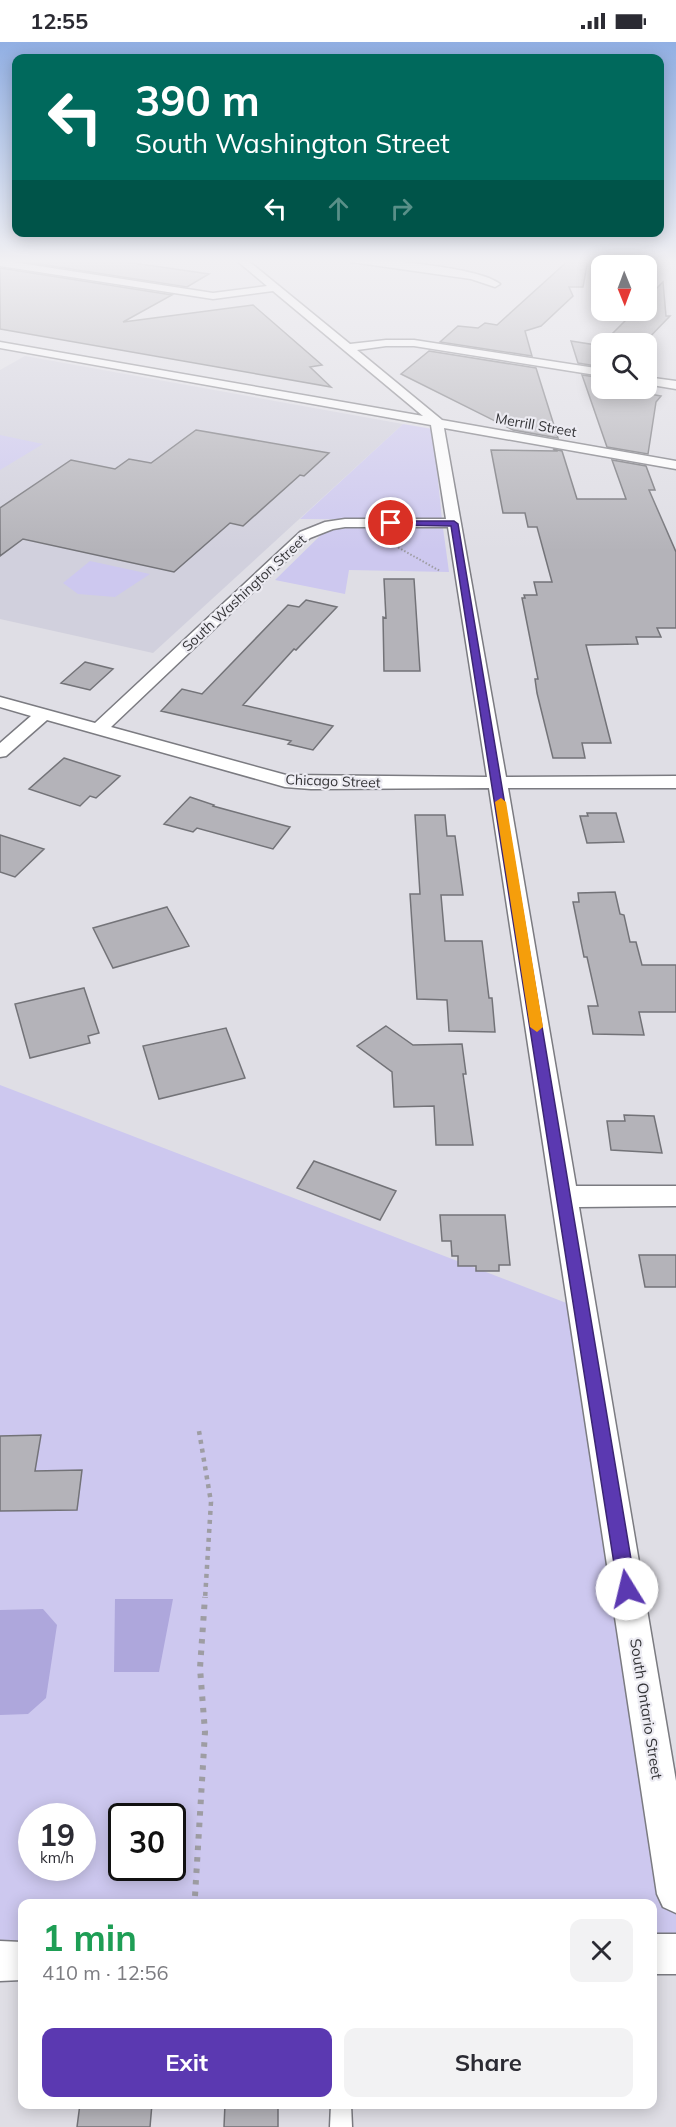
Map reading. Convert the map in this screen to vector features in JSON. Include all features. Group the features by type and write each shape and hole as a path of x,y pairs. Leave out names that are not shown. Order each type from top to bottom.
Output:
{"street":[{"name":"Merrill Street","path":"64,356 676,465"},
{"path":"357,356 437,422"},
{"path":"497,356 591,371"},
{"path":"657,381 676,384"},
{"path":"355,408 409,399"},
{"name":"South Ontario Street","path":"437,422 498,783 676,1894"},
{"name":"South Washington Street","path":"99,729 305,535 330,525 345,523 454,524"},
{"name":"Chicago Street","path":"0,702 285,781 311,783 676,782"},
{"path":"0,752 44,714"},
{"path":"564,1197 676,1196"},
{"path":"657,1954 676,1954"},
{"path":"0,1961 18,1960"}],"lane":[{"path":"341,2109 341,2127"}],"path":[{"path":"389,543 443,572"},
{"path":"195,1896 205,1732 200,1668 211,1502 200,1431"}],"shaded area":[{"path":"27,356 403,424 153,653 0,619 0,370"},
{"path":"403,424 433,429 442,520 300,519"},
{"path":"0,435 43,444 0,470"},
{"path":"329,527 443,528 449,572 349,570 345,594 275,580"},
{"path":"90,561 150,574 115,597 78,594 63,583"},
{"path":"0,1085 582,1309 676,1894 676,1954 657,1954 657,1899 18,1899 18,1961 0,1961"},
{"path":"115,1599 173,1599 159,1672 114,1672"},
{"path":"43,1609 57,1625 46,1698 28,1714 0,1715 0,1610"}],"building":[{"path":"156,356 312,356 322,365 310,367 331,387"},
{"path":"423,356 462,356 536,368 558,438 513,430 401,374"},
{"path":"576,356 591,356 591,365 578,363"},
{"path":"582,375 591,376 591,399 657,399 657,395 661,396 656,402 648,454 607,447"},
{"path":"196,430 329,453 304,476 300,475 243,526 230,523 174,572 23,539 0,556 0,508 71,460 115,469 129,459 151,463"},
{"path":"553,449 562,451 577,499 626,499 612,460 646,466 655,490 649,490 676,552 676,628 657,628 661,637 636,637 638,644 586,645 611,743 582,743 585,758 553,758 537,693 535,679 538,679 522,598 525,598 524,595 537,595 534,582 552,582 537,527 528,527 525,513 503,513 491,450 556,451"},
{"path":"384,579 414,579 420,671 384,671 383,617 386,618"},
{"path":"306,600 337,607 296,650 294,649 243,705 333,726 313,750 288,744 291,741 161,711 182,689 202,694 288,605 299,607"},
{"path":"85,662 113,669 90,690 61,683"},
{"path":"64,758 120,776 96,798 90,796 80,806 29,789"},
{"path":"190,797 213,806 290,827 273,849 197,828 193,832 164,824"},
{"path":"587,813 616,813 624,842 587,843 580,816 588,816"},
{"path":"415,815 445,815 447,836 455,836 463,895 441,895 445,941 482,941 489,998 492,998 495,1032 449,1031 447,1000 417,999 410,894 420,894"},
{"path":"0,835 44,849 15,877 0,872"},
{"path":"615,892 620,914 624,915 630,942 636,942 642,965 676,965 676,1012 639,1012 644,1035 593,1034 588,1006 598,1006 587,957 584,957 573,902 579,902 578,893"},
{"path":"167,907 189,946 113,968 93,928"},
{"path":"84,988 99,1033 88,1036 90,1043 30,1058 15,1004"},
{"path":"386,1026 413,1045 462,1044 466,1074 463,1074 473,1145 436,1145 434,1106 394,1107 392,1072 357,1046"},
{"path":"226,1028 245,1078 159,1099 143,1046"},
{"path":"624,1115 654,1116 662,1153 611,1150 607,1121 625,1121"},
{"path":"314,1161 396,1191 380,1220 297,1188"},
{"path":"440,1215 505,1215 510,1265 499,1265 499,1271 476,1271 476,1266 458,1266 458,1256 452,1256 451,1241 442,1241"},
{"path":"639,1255 676,1255 676,1287 645,1287"},
{"path":"41,1435 35,1471 82,1470 77,1510 0,1511 0,1436"},
{"path":"79,2109 152,2109 150,2127 77,2127"},
{"path":"225,2109 278,2109 278,2127 224,2127"}],"slow traffic":[{"path":"501,802 537,1027"}],"route":[{"path":"391,523 454,524 501,802 627,1589"}]}
